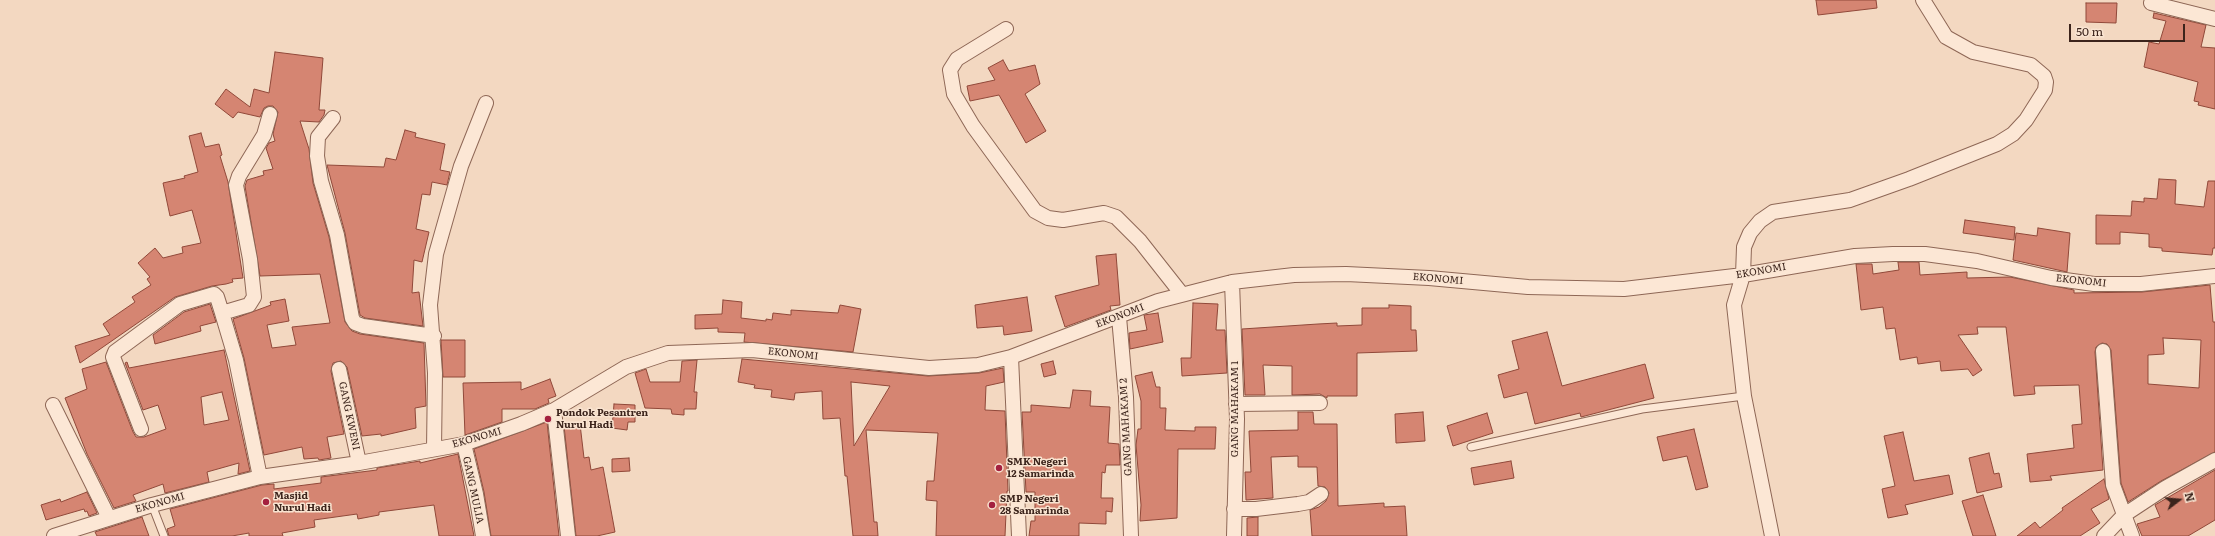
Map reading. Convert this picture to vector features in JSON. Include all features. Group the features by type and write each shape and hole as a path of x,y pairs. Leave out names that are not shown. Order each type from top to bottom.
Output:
{"street":[{"path":"1772,536 1744,396 1734,305 1743,275 1744,247 1750,233 1760,221 1773,212 1850,200 1959,160 1997,144 2013,134 2036,107 2046,90 2046,82 2038,70 2031,65 1973,52 1946,37 1923,0"},
{"path":"2151,3 2215,19"},
{"path":"1006,29 957,59 950,70 954,94 973,126 1035,211 1048,218 1063,220 1104,213 1116,218 1140,241 1182,293"},
{"path":"434,449 434,336 430,305 436,254 461,166 486,103"},
{"path":"222,313 249,305 254,297 250,259 236,186 239,176 264,135 270,114"},
{"path":"333,118 318,137 317,156 320,181 337,235 352,318 355,323 363,326 434,336"},
{"name":"EKONOMI","path":"54,536 71,534 109,518 152,505 260,477 359,463 464,444 521,424 554,410 626,367 668,352 752,350 928,368 978,365 1010,357 1182,293 1232,282 1294,275 1346,274 1429,278 1528,288 1624,289 1743,275 1854,256 1906,254 1925,254 1976,261 2051,278 2094,284 2141,284 2215,276"},
{"name":"GANG MAHAKAM 1","path":"1232,282 1236,404 1234,536"},
{"path":"142,429 113,356 115,352 180,304 214,294 217,297 236,360 260,477"},
{"name":"GANG MAHAKAM 2","path":"1119,317 1126,397 1131,536"},
{"path":"2103,351 2113,486 2132,536"},
{"path":"1010,357 1019,536"},
{"name":"GANG KWENI","path":"339,369 359,463"},
{"path":"1236,404 1320,403"},
{"path":"53,406 109,518"},
{"path":"554,410 568,536"},
{"name":"GANG MULIA","path":"464,444 476,494 483,536"},
{"path":"2104,536 2124,515 2165,488 2215,460"},
{"path":"1234,509 1256,509 1298,504 1309,502 1321,494"}],"lane":[{"path":"1471,447 1642,409 1744,396"},
{"path":"152,505 164,536"}],"building":[{"path":"1816,0 1876,0 1877,8 1818,15"},
{"path":"2086,3 2117,3 2116,23 2086,22"},
{"path":"2154,13 2206,25 2201,47 2215,48 2215,109 2198,105 2199,102 2194,101 2198,82 2144,67 2149,42 2159,44 2166,21 2153,18"},
{"path":"275,52 323,58 319,110 325,110 324,115 319,122 300,121 309,149 313,183 329,237 345,322 352,331 360,334 424,343 426,406 415,408 416,428 381,436 381,434 362,436 347,367 341,361 333,363 331,371 344,434 327,437 331,458 319,460 318,458 304,459 302,447 264,455 244,358 233,319 271,305 270,302 285,299 289,321 267,325 272,348 296,345 292,327 330,323 320,274 260,276 245,186 247,180 264,175 263,171 273,169 266,148 269,143 275,141 273,134 278,112 273,106 268,106 264,108 260,117 238,112 233,118 215,104 226,89 250,107 254,89 269,93"},
{"path":"1003,60 1009,71 1035,65 1040,84 1025,94 1046,131 1026,143 999,95 970,101 967,86 995,80 988,68"},
{"path":"405,130 416,133 415,137 445,144 440,170 450,172 447,185 432,182 430,195 422,194 416,229 429,232 422,262 414,260 412,293 419,292 423,326 365,318 360,315 345,233 327,165 384,167 386,158 396,160"},
{"path":"201,133 205,147 219,144 222,155 220,156 228,182 243,278 232,279 233,282 212,286 175,297 80,363 75,346 110,335 103,324 135,302 132,297 151,285 147,279 150,277 138,263 155,248 163,258 183,253 182,247 201,243 192,210 170,216 163,183 185,178 184,176 198,172 189,136"},
{"path":"2159,179 2176,180 2175,204 2204,207 2208,181 2215,181 2215,248 2213,248 2212,255 2162,251 2162,248 2149,247 2149,234 2120,232 2120,244 2096,244 2096,215 2131,216 2132,201 2144,202 2144,198 2157,199"},
{"path":"1965,220 2015,227 2014,240 1963,233"},
{"path":"2038,228 2070,233 2067,272 2013,260 2016,233 2037,236"},
{"path":"1116,254 1120,305 1110,306 1111,310 1065,327 1055,296 1099,285 1096,256"},
{"path":"1898,262 1919,262 1920,275 1967,272 1967,278 2010,277 2074,290 2074,293 2142,292 2210,285 2213,322 2215,322 2215,452 2161,481 2128,502 2121,483 2111,350 2107,344 2102,343 2096,347 2095,352 2103,470 2050,476 2052,480 2030,482 2027,454 2074,448 2072,425 2082,424 2079,385 2034,386 2035,394 2014,396 2006,327 1977,327 1978,334 1958,335 1982,370 1973,376 1968,369 1941,371 1940,361 1918,364 1917,357 1900,360 1895,328 1886,329 1883,307 1861,310 1856,264 1872,264 1873,274 1899,270","holes":["2163,338 2201,340 2199,388 2148,384 2148,355 2164,354"]},
{"path":"1027,297 1032,331 1004,335 1003,326 977,328 975,305"},
{"path":"723,300 742,302 741,318 766,321 766,319 772,320 773,313 791,315 791,310 838,313 840,305 861,309 853,352 744,342 745,333 718,332 718,328 695,329 695,315 722,314"},
{"path":"1193,303 1218,304 1216,330 1225,330 1227,373 1182,376 1181,358 1191,358"},
{"path":"210,304 216,322 200,326 201,331 155,344 153,335 184,312"},
{"path":"1389,305 1411,306 1411,330 1416,330 1417,351 1357,353 1357,396 1327,396 1327,398 1320,394 1292,395 1292,366 1263,365 1265,395 1245,395 1242,329 1337,323 1337,326 1362,325 1362,308 1389,308"},
{"path":"1158,313 1163,342 1130,349 1129,333 1147,330 1144,315"},
{"path":"1547,332 1562,386 1645,364 1654,398 1581,417 1580,413 1535,424 1527,392 1504,398 1498,375 1519,369 1512,341"},
{"path":"441,340 465,340 465,377 443,377"},
{"path":"224,350 250,471 238,474 239,463 207,472 209,482 165,493 163,484 133,495 136,501 114,508 87,454 65,398 87,389 82,369 106,362 136,437 144,437 166,429 158,405 143,410 125,363 127,362 129,368","holes":["222,392 229,420 204,425 201,397"]},
{"path":"742,359 928,376 979,373 1003,368 1004,382 986,386 985,410 1005,411 1008,491 1005,536 936,536 937,501 926,500 927,481 934,481 938,433 866,430 874,522 877,522 878,536 853,536 847,476 845,476 840,418 823,419 822,391 795,393 794,400 771,397 772,390 754,388 755,385 738,382","holes":["851,382 890,386 854,446"]},
{"path":"697,360 694,392 697,392 696,409 684,409 684,415 672,414 671,409 645,408 635,373 646,369 650,382 680,382 682,361"},
{"path":"1053,361 1056,374 1044,377 1041,364"},
{"path":"1152,372 1156,387 1160,387 1160,408 1166,408 1165,430 1195,431 1195,427 1216,427 1215,449 1178,449 1177,518 1140,521 1141,505 1136,445 1138,429 1141,429 1141,401 1135,376"},
{"path":"550,379 556,396 548,399 549,403 535,409 502,409 502,422 465,435 463,383 521,382 521,390"},
{"path":"1073,390 1091,391 1090,406 1110,407 1108,443 1119,444 1120,465 1106,465 1105,473 1102,472 1101,498 1113,498 1112,512 1106,511 1106,524 1079,523 1079,536 1029,536 1031,521 1035,521 1035,492 1026,492 1022,412 1031,412 1031,405 1070,408"},
{"path":"614,404 635,405 635,422 628,422 627,430 612,428"},
{"path":"1298,412 1313,412 1314,424 1337,424 1338,506 1384,503 1384,507 1405,506 1407,536 1312,536 1310,510 1319,507 1326,501 1329,493 1325,487 1318,486 1317,467 1298,467 1298,456 1271,457 1273,498 1246,500 1245,472 1251,472 1249,431 1298,430"},
{"path":"1423,412 1425,441 1396,443 1395,414"},
{"path":"1487,413 1493,433 1453,446 1447,426"},
{"path":"547,422 559,536 491,536 484,492 474,449"},
{"path":"580,424 584,458 589,457 591,470 603,467 615,532 597,536 576,536 564,426"},
{"path":"1694,429 1708,487 1696,490 1687,456 1663,461 1657,437"},
{"path":"1903,432 1914,481 1949,475 1953,494 1905,505 1908,514 1888,518 1882,489 1895,486 1884,436"},
{"path":"1989,453 1994,474 1999,473 2002,487 1977,493 1969,458"},
{"path":"458,454 474,536 439,536 434,505 379,512 379,515 358,519 357,514 314,520 315,527 282,533 283,536 249,536 249,533 232,536 169,536 167,529 175,526 170,509 262,485 274,484 274,489 321,483 321,477 377,470 377,468 420,461 420,463"},
{"path":"629,458 630,471 612,472 612,459"},
{"path":"1511,461 1514,478 1474,485 1471,468"},
{"path":"2215,470 2215,520 2188,536 2142,536 2137,524 2160,517 2155,505"},
{"path":"2104,479 2109,499 2091,509 2100,523 2080,536 2017,536 2035,522 2040,528 2063,510 2062,508"},
{"path":"87,492 97,513 89,516 87,511 85,512 84,509 46,520 41,505 60,499 61,502"},
{"path":"1983,495 1996,536 1973,536 1962,501"},
{"path":"142,517 149,536 97,536 95,532"},
{"path":"1258,517 1258,536 1247,536 1247,518"}],"place":[{"name":"Pondok Pesantren Nurul Hadi","path":"548,419"},
{"name":"SMK Negeri 12 Samarinda","path":"999,468"},
{"name":"Masjid Nurul Hadi","path":"266,502"},
{"name":"SMP Negeri 28 Samarinda","path":"992,505"}]}
